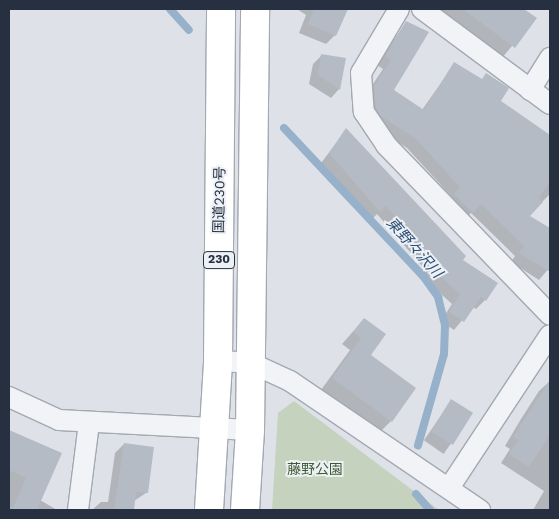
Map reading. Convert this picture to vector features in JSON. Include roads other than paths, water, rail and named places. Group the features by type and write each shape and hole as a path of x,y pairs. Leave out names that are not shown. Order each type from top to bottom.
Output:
{"highway":[{"name":"国道230号","path":"209,510 218,361 221,9"},
{"name":"230","path":"245,510 250,430 255,9"}],"street":[{"path":"399,9 360,73 364,112 386,145 550,315"},
{"path":"422,9 550,104"},
{"path":"530,90 550,58"},
{"path":"449,488 550,335"},
{"path":"218,361 251,363 290,381 480,510"},
{"path":"9,397 59,420 250,430"},
{"path":"78,510 89,423"}],"waterway":[{"name":"東野々沢川","path":"170,9 189,30"},
{"name":"東野々沢川","path":"284,128 423,276 438,297 445,326 444,354 418,445"},
{"name":"東野々沢川","path":"416,494 430,510"}],"park label":[{"name":"藤野公園","path":"315,469"}]}
